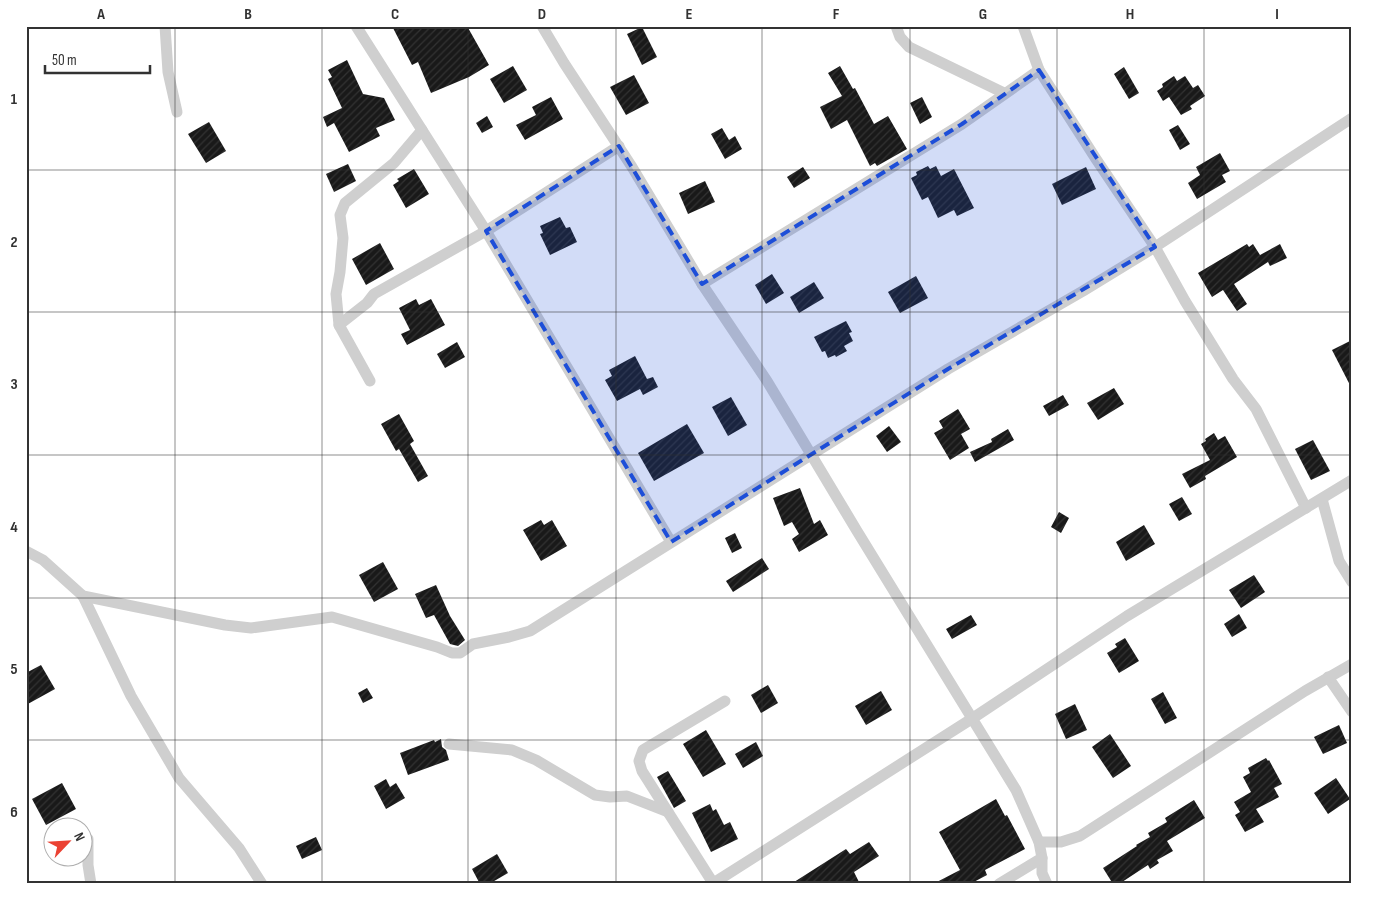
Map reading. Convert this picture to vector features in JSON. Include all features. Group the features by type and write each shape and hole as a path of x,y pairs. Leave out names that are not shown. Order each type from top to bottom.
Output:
{"street":[{"path":"165,26 168,72 177,112"},
{"path":"356,26 486,231 671,542"},
{"path":"542,26 702,284 767,381 1016,790 1039,842 1042,873 1047,884"},
{"path":"896,26 900,37 909,47 1004,93"},
{"path":"1022,26 1038,70 1155,246 1228,371 1256,409 1306,508"},
{"path":"702,284 962,124 1038,70"},
{"path":"83,596 251,628 332,617 452,653 460,653 473,644 530,631 810,454 948,369 1155,246 1352,118"},
{"path":"370,381 339,325 336,294 343,238 340,215 345,203 394,163 422,130"},
{"path":"339,325 367,303 374,294 486,231 618,146"},
{"path":"725,701 643,750 639,761 642,771 713,884 973,718 1127,616 1352,480"},
{"path":"1322,499 1340,562 1352,582"},
{"path":"26,550 43,560 83,596 131,696 179,778 239,848 262,884"},
{"path":"1039,842 1061,842 1080,836 1328,677 1352,664"},
{"path":"1328,677 1352,712"},
{"path":"449,744 512,750 536,760 595,795 610,797 627,796 668,812"},
{"path":"999,884 1042,858"},
{"path":"88,868 91,884"}],"highlighted area":[{"path":"1039,70 1155,247 948,369 671,542 486,231 619,146 702,284 962,124"}],"building":[{"path":"392,26 467,26 489,65 469,77 431,93 418,62 412,65"},
{"path":"642,27 657,57 642,65 627,34"},
{"path":"347,60 363,94 384,98 395,120 376,128 380,136 349,152 334,123 327,127 323,117 342,108 328,79 332,77 328,70"},
{"path":"513,66 527,90 504,103 490,79"},
{"path":"840,66 853,89 855,88 874,124 888,116 907,149 877,166 875,163 870,166 847,120 831,129 820,107 842,96 828,73"},
{"path":"1124,67 1139,93 1129,99 1114,74"},
{"path":"634,75 649,103 626,115 610,87"},
{"path":"1174,76 1177,81 1185,76 1193,88 1198,85 1205,96 1190,106 1192,109 1181,115 1169,97 1163,101 1157,91 1163,87 1162,84"},
{"path":"551,97 563,119 525,140 516,125 536,115 532,107"},
{"path":"922,97 932,117 920,124 910,103"},
{"path":"487,116 493,127 482,133 476,123"},
{"path":"209,122 226,151 206,163 188,134"},
{"path":"1178,125 1190,144 1180,150 1169,130"},
{"path":"722,128 729,140 735,136 742,149 725,159 711,134"},
{"path":"1220,153 1230,171 1222,175 1226,182 1197,199 1188,183 1200,175 1196,167"},
{"path":"348,164 356,181 334,192 326,174"},
{"path":"928,166 930,169 936,166 941,176 954,169 974,208 957,216 954,210 938,218 928,197 922,200 911,178 917,175 916,172"},
{"path":"803,167 810,178 794,188 787,177"},
{"path":"1086,167 1096,189 1062,205 1052,184"},
{"path":"414,169 429,194 406,208 393,185 399,181 397,179"},
{"path":"705,181 715,202 688,214 679,193"},
{"path":"560,217 566,228 570,227 577,242 550,255 540,234 543,233 540,226"},
{"path":"380,243 394,269 366,285 352,259"},
{"path":"1247,244 1249,247 1253,244 1260,255 1280,244 1287,258 1270,266 1268,262 1234,284 1247,304 1237,311 1223,290 1212,297 1198,273"},
{"path":"772,274 784,293 766,304 755,285"},
{"path":"916,276 928,298 900,313 888,292"},
{"path":"814,282 824,298 799,313 790,297"},
{"path":"416,299 419,305 431,299 445,325 407,345 401,334 410,330 399,308"},
{"path":"846,321 852,332 849,333 853,341 844,346 847,351 836,357 835,355 828,358 825,351 822,352 814,337"},
{"path":"1352,340 1352,389 1332,350"},
{"path":"457,342 465,357 445,368 437,354"},
{"path":"635,356 647,379 653,377 658,387 643,395 640,389 617,401 605,380 612,376 609,370"},
{"path":"1114,388 1124,404 1098,420 1087,403"},
{"path":"1063,395 1069,405 1049,416 1043,406"},
{"path":"731,397 747,425 728,436 712,407"},
{"path":"958,409 970,429 961,434 969,448 950,460 934,433 943,428 939,421"},
{"path":"399,414 414,441 410,444 428,476 418,482 399,449 396,451 381,424"},
{"path":"687,424 704,453 654,481 638,453"},
{"path":"889,426 901,442 887,452 876,436"},
{"path":"1008,429 1014,440 975,462 970,452 992,442 991,439"},
{"path":"1214,433 1218,440 1225,436 1237,457 1205,476 1206,479 1190,488 1182,474 1210,460 1201,444"},
{"path":"1313,440 1330,471 1311,480 1295,449"},
{"path":"800,488 814,524 820,520 828,535 799,552 792,539 799,534 792,522 784,526 773,498"},
{"path":"1182,497 1192,514 1179,521 1169,504"},
{"path":"1059,512 1069,518 1061,533 1051,527"},
{"path":"541,520 544,525 552,520 567,546 541,561 523,530"},
{"path":"1144,525 1155,544 1126,561 1116,542"},
{"path":"735,533 742,548 732,553 725,538"},
{"path":"762,558 769,569 733,592 726,581"},
{"path":"383,562 398,589 374,602 359,575"},
{"path":"1254,575 1265,592 1241,608 1229,590"},
{"path":"436,585 450,616 465,640 458,646 450,644 434,615 426,618 415,594"},
{"path":"1239,614 1247,628 1232,637 1224,624"},
{"path":"971,615 977,625 952,639 946,629"},
{"path":"1125,638 1139,661 1119,673 1107,653 1117,647 1115,644"},
{"path":"41,665 55,689 26,705 26,673"},
{"path":"768,685 778,703 761,713 751,695"},
{"path":"367,688 373,698 363,703 358,693"},
{"path":"881,691 892,710 866,725 855,706"},
{"path":"1163,692 1177,718 1165,724 1151,699"},
{"path":"1075,704 1087,730 1066,739 1055,714"},
{"path":"1339,725 1347,743 1323,754 1314,737"},
{"path":"706,730 726,764 703,777 683,744"},
{"path":"1110,734 1131,766 1113,778 1092,747"},
{"path":"441,739 442,747 446,750 449,760 408,775 400,753"},
{"path":"756,742 763,756 743,768 735,754"},
{"path":"1266,758 1269,760 1282,784 1274,788 1279,797 1256,809 1264,822 1245,832 1235,815 1240,812 1234,802 1251,792 1243,777 1250,773 1248,768"},
{"path":"668,771 686,801 674,808 657,777"},
{"path":"1336,778 1350,799 1328,814 1314,793"},
{"path":"386,779 390,787 396,783 405,798 386,809 374,786"},
{"path":"62,783 76,809 59,818 42,818 32,799"},
{"path":"996,799 1025,849 985,870 987,875 970,884 933,884 960,870 939,832"},
{"path":"1194,800 1205,818 1167,841 1173,851 1157,860 1159,863 1150,869 1148,865 1119,884 1113,884 1103,868 1150,837 1148,833 1167,822 1165,818"},
{"path":"710,804 713,811 716,809 724,825 730,822 738,839 711,852 692,813"},
{"path":"316,837 322,850 302,859 296,846"},
{"path":"869,842 879,856 854,872 860,884 791,884 846,849 850,854"},
{"path":"497,854 508,873 489,884 480,884 472,869"}]}
